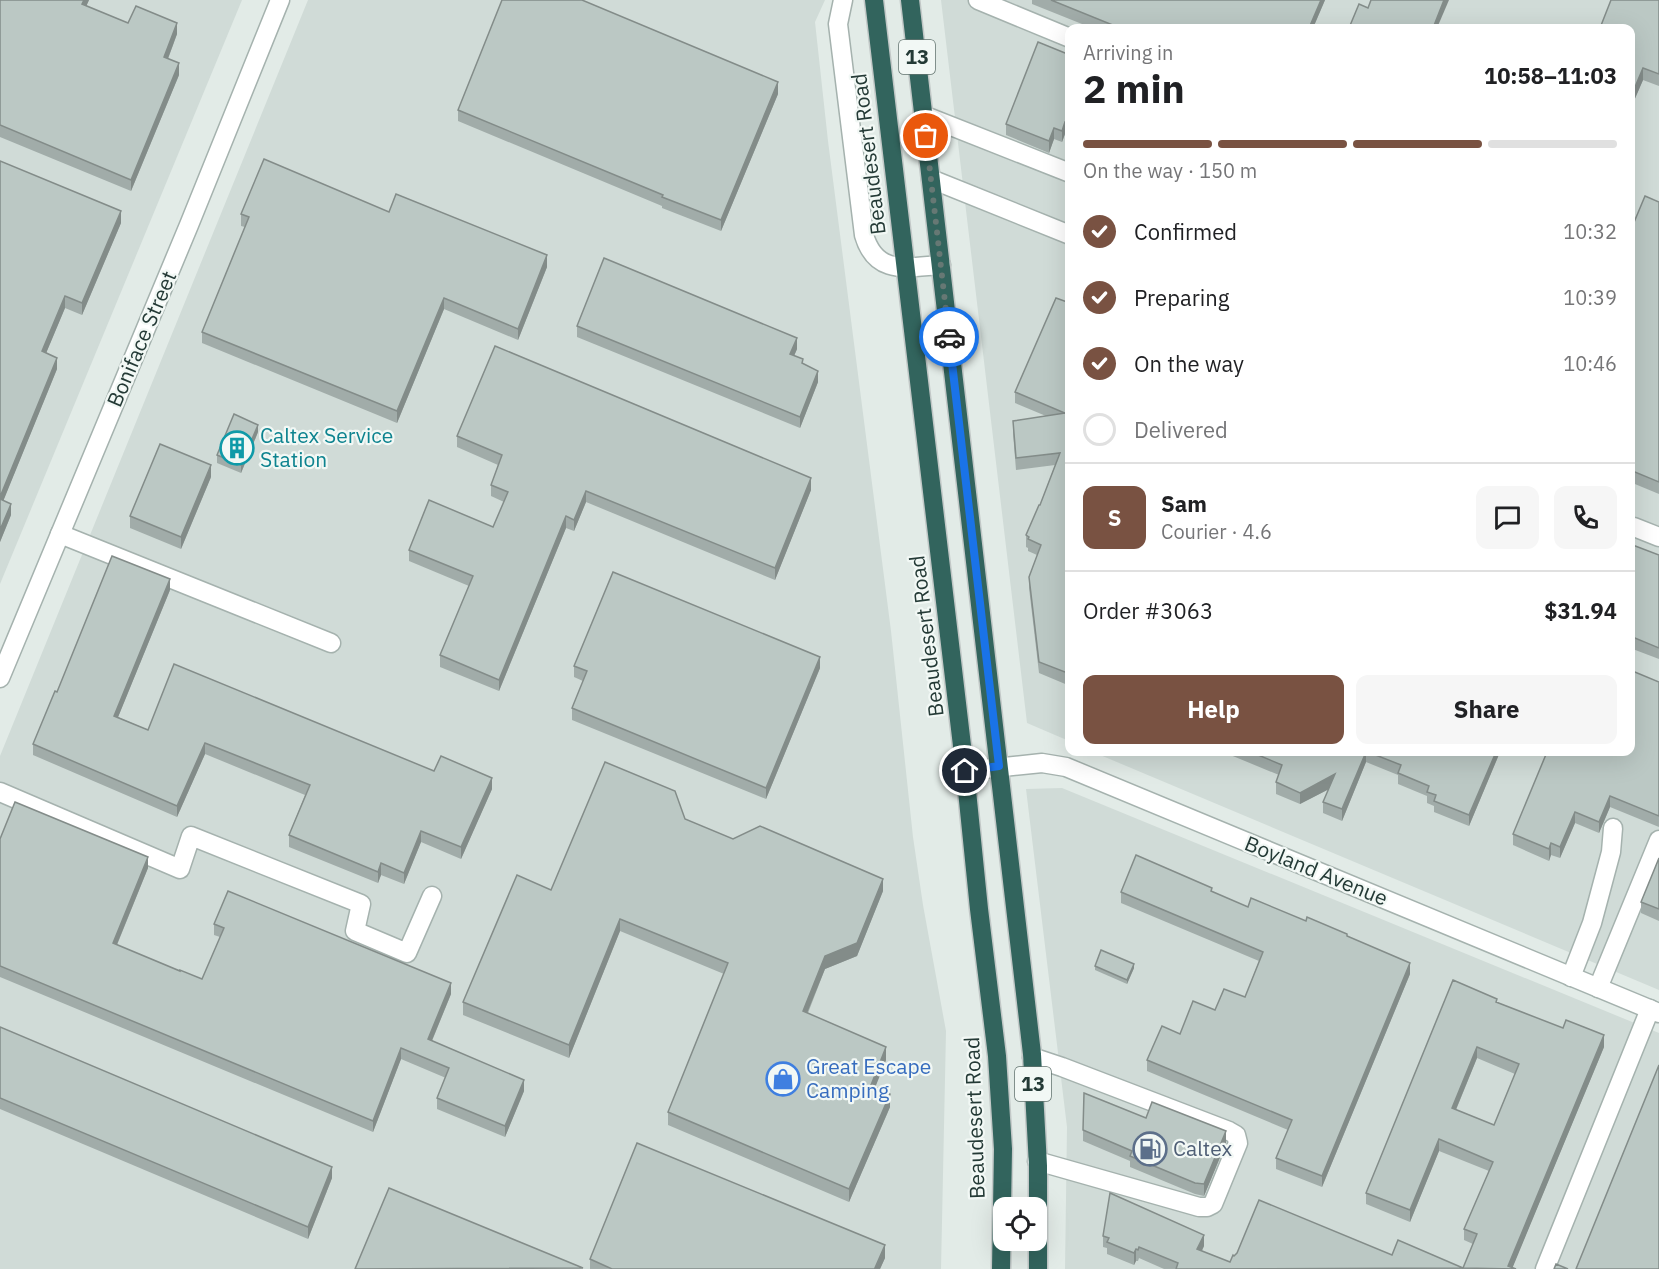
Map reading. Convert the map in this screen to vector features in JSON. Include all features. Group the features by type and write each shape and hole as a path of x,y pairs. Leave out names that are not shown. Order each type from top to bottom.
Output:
{"highway":[{"name":"Beaudesert Road","path":"873,0 997,1056 1003,1149 1001,1269"},
{"name":"13","path":"910,0 1032,1057 1037,1161 1038,1269"}],"street":[{"name":"Boniface Street","path":"0,678 193,217 280,0"},
{"path":"843,0 838,24 867,245 877,259 885,265 906,267 941,265"},
{"path":"978,0 1065,36"},
{"path":"923,115 1065,171"},
{"path":"931,178 1065,233"},
{"path":"1635,527 1659,537"},
{"path":"60,534 331,643"},
{"name":"Boyland Avenue","path":"965,771 1042,763 1066,767 1654,1011"},
{"path":"0,792 180,869 191,836 361,904 355,931 407,953 432,896"},
{"path":"1571,976 1592,923 1611,852 1613,828"},
{"path":"1598,988 1659,840"},
{"path":"1545,1269 1654,1011"},
{"path":"1032,1057 1229,1131 1236,1135 1238,1143 1213,1204 1207,1208 1037,1161"}],"shaded area":[{"path":"0,0 242,0 0,584"},
{"path":"308,0 825,0 815,22 828,141 891,631 913,837 946,1031 941,1269 0,1269 0,756"},
{"path":"941,0 1659,0 1659,990 1103,756 1635,756 1635,24 1065,24 1065,739 1027,723"},
{"path":"1062,788 1659,1033 1659,1269 1065,1269 1067,1127 1026,789"}],"building":[{"path":"0,0 84,0 82,4 128,23 136,6 177,23 164,57 179,63 131,180 0,125"},
{"path":"502,0 582,0 778,82 721,220 458,110"},
{"path":"1051,0 1321,0 1311,24 1110,24"},
{"path":"1371,0 1444,0 1435,24 1351,24 1359,4 1368,8"},
{"path":"1611,0 1659,0 1659,74 1643,68 1635,87 1635,24 1602,24"},
{"path":"1038,42 1065,53 1065,122 1062,131 1054,128 1049,141 1006,124"},
{"path":"264,159 389,212 396,194 547,255 518,329 444,298 397,411 202,332 249,217 241,214"},
{"path":"0,161 121,211 82,303 65,296 42,351 57,358 0,497"},
{"path":"1645,196 1659,202 1659,482 1635,472 1635,220"},
{"path":"604,258 797,338 790,354 803,359 802,363 818,371 800,417 577,326"},
{"path":"1056,298 1065,301 1065,413 1015,392"},
{"path":"495,346 811,478 775,568 586,491 574,520 566,516 499,680 440,655 473,576 409,550 429,500 493,527 508,492 491,485 502,455 457,436"},
{"path":"1065,413 1065,672 1039,662 1029,577 1041,545 1028,539 1026,535 1060,453 1016,458 1013,421"},
{"name":"Caltex Service Station","path":"234,414 258,425 241,465 217,455"},
{"path":"160,444 211,465 181,537 130,516"},
{"path":"0,499 11,504 0,530"},
{"path":"1635,546 1659,555 1659,648 1635,638"},
{"path":"112,556 170,579 114,716 148,730 174,664 434,771 441,756 492,778 461,847 421,831 404,873 381,863 378,872 289,835 310,785 205,743 177,806 33,744 55,691 57,692"},
{"path":"613,572 820,657 766,788 572,708 587,671 574,666"},
{"path":"1635,672 1659,682 1659,816 1610,796 1599,822 1575,812 1560,847 1551,843 1549,849 1513,834 1545,756 1635,756"},
{"path":"1261,756 1364,756 1342,809 1323,802 1335,774 1300,793 1276,782 1282,765"},
{"path":"1378,756 1494,756 1469,815 1434,801 1436,795 1427,792 1429,786 1398,773 1401,765"},
{"path":"605,762 675,791 685,819 733,839 760,826 883,879 857,943 825,956 803,1011 886,1047 871,1085 890,1094 849,1189 668,1112 728,963 620,919 569,1045 463,1002 517,875 551,890"},
{"path":"15,802 148,857 113,943 180,971 202,979 224,928 214,924 228,891 451,983 428,1039 524,1080 505,1126 437,1098 449,1068 401,1048 373,1121 0,966 0,839"},
{"path":"1136,855 1212,888 1211,891 1248,907 1251,898 1306,921 1307,917 1410,963 1322,1176 1276,1158 1292,1120 1147,1060 1162,1026 1180,1034 1193,1001 1215,1010 1224,989 1245,997 1263,952 1121,892"},
{"path":"1659,858 1659,909 1641,902"},
{"path":"1101,950 1134,964 1127,980 1095,966"},
{"path":"1453,980 1497,999 1496,1002 1563,1028 1566,1020 1604,1035 1508,1266 1516,1269 1463,1268 1477,1234 1464,1229 1493,1162 1439,1139 1410,1210 1366,1193","holes":["1477,1047 1519,1064 1494,1125 1452,1108"]},
{"path":"0,1027 332,1167 308,1227 0,1098"},
{"path":"1659,1065 1659,1269 1576,1269"},
{"path":"1084,1093 1146,1118 1152,1102 1226,1131 1204,1184 1195,1183 1130,1156 1132,1151 1083,1130"},
{"path":"637,1143 885,1245 875,1268 877,1269 612,1269 590,1259"},
{"path":"389,1188 583,1268 355,1269"},
{"path":"1110,1193 1204,1235 1197,1249 1230,1262 1233,1255 1237,1253 1259,1200 1392,1255 1398,1240 1463,1268 1176,1269 1178,1263 1139,1247 1134,1253 1107,1242 1109,1238 1103,1236"},
{"path":"1556,1264 1568,1269 1554,1269"}],"way so far":[{"path":"926,136 949,337"}],"place":[{"name":"Caltex Service Station","path":"237,448"},
{"name":"Great Escape Camping","path":"783,1079"},
{"name":"Caltex","path":"1150,1149"}],"route":[{"path":"949,337 999,766 965,771"}]}
